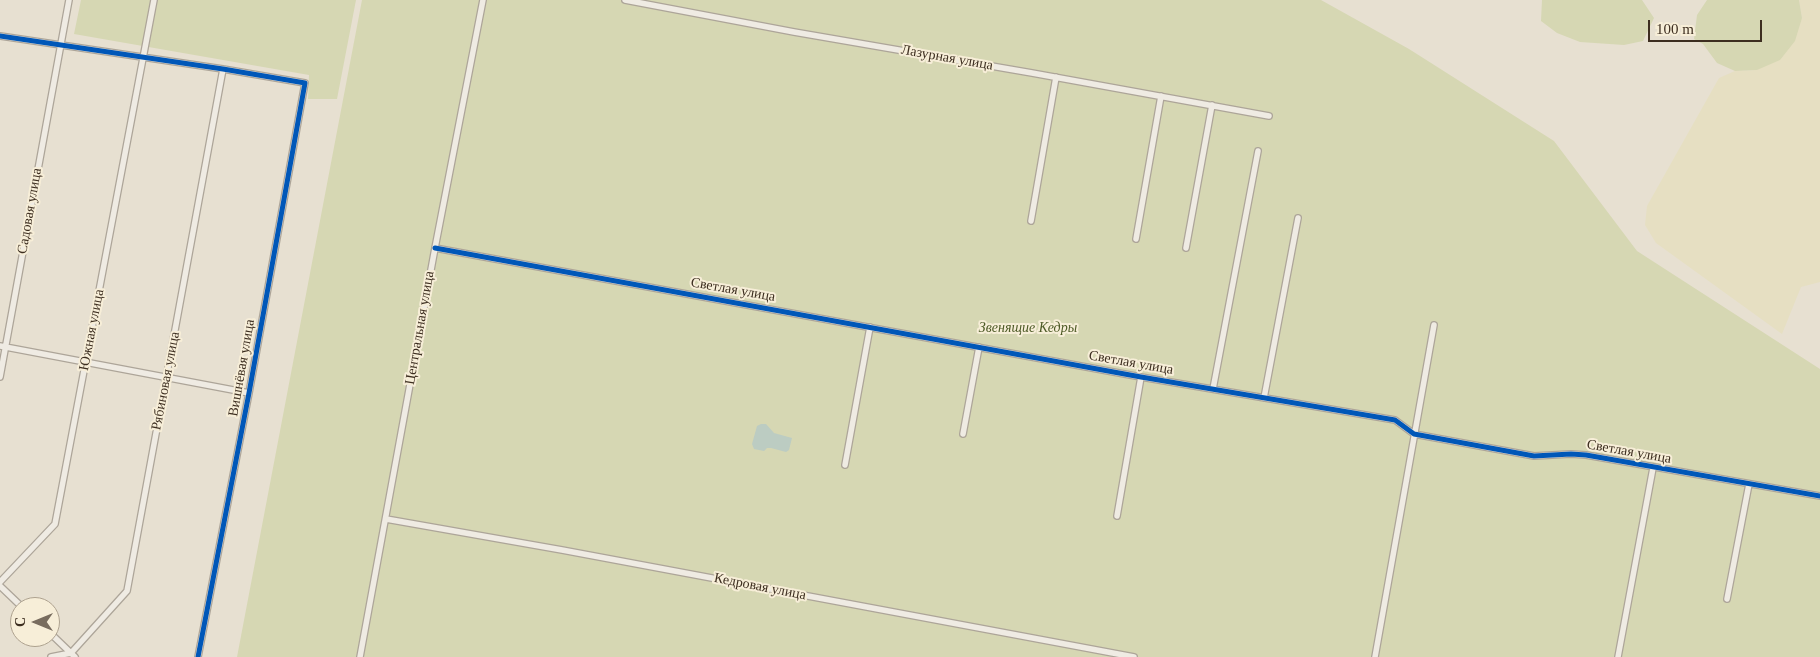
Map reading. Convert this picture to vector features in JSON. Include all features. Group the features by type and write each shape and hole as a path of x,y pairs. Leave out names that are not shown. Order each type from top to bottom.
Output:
{"street":[{"name":"Садовая улица","path":"0,378 3,347 69,0"},
{"name":"Южная улица","path":"0,584 55,524 154,0"},
{"name":"Центральная улица","path":"360,657 435,248 483,0"},
{"name":"Лазурная улица","path":"624,0 1269,116"},
{"path":"0,36 223,69"},
{"name":"Вишнёвая улица","path":"198,657 249,393 305,83 223,69"},
{"name":"Рябиновая улица","path":"73,655 126,591 223,69"},
{"path":"1031,222 1056,77"},
{"path":"1136,239 1161,96"},
{"path":"1186,248 1212,105"},
{"path":"1213,389 1258,150"},
{"path":"1264,398 1298,218"},
{"name":"Светлая улица","path":"435,248 1141,377 1395,420 1414,434 1534,456 1586,455 1820,496"},
{"path":"1375,657 1434,325"},
{"path":"845,465 870,327"},
{"path":"3,347 249,393"},
{"path":"963,434 979,347"},
{"path":"1117,516 1141,377"},
{"path":"1618,657 1654,468"},
{"path":"1727,599 1749,484"},
{"name":"Кедровая улица","path":"386,519 584,554 1134,657"},
{"path":"0,584 12,597"},
{"path":"60,643 73,655"},
{"path":"51,657 73,655"}],"shaded area":[{"path":"1799,0 1820,0 1820,282 1801,287 1782,334 1656,243 1645,225 1647,206 1719,78 1735,71 1757,70 1802,18"},
{"path":"766,424 774,433 792,438 789,450 786,452 771,448 767,448 764,451 754,449 752,444 757,426"}],"green space":[{"path":"81,0 356,0 337,99 308,99 309,75 74,34"},
{"name":"Звенящие Кедры","path":"362,0 1321,0 1409,49 1554,141 1637,251 1820,369 1820,657 237,657"},
{"path":"1542,0 1642,0 1654,18 1643,41 1624,45 1580,42 1557,33 1541,21"},
{"path":"1707,0 1799,0 1802,18 1795,41 1780,60 1757,70 1735,71 1717,63 1703,44 1694,39 1697,15"}],"cycle path":[{"path":"0,36 305,83 249,393 198,657"},
{"path":"435,248 1141,377 1395,420 1414,434 1534,456 1586,455 1820,496"}]}
